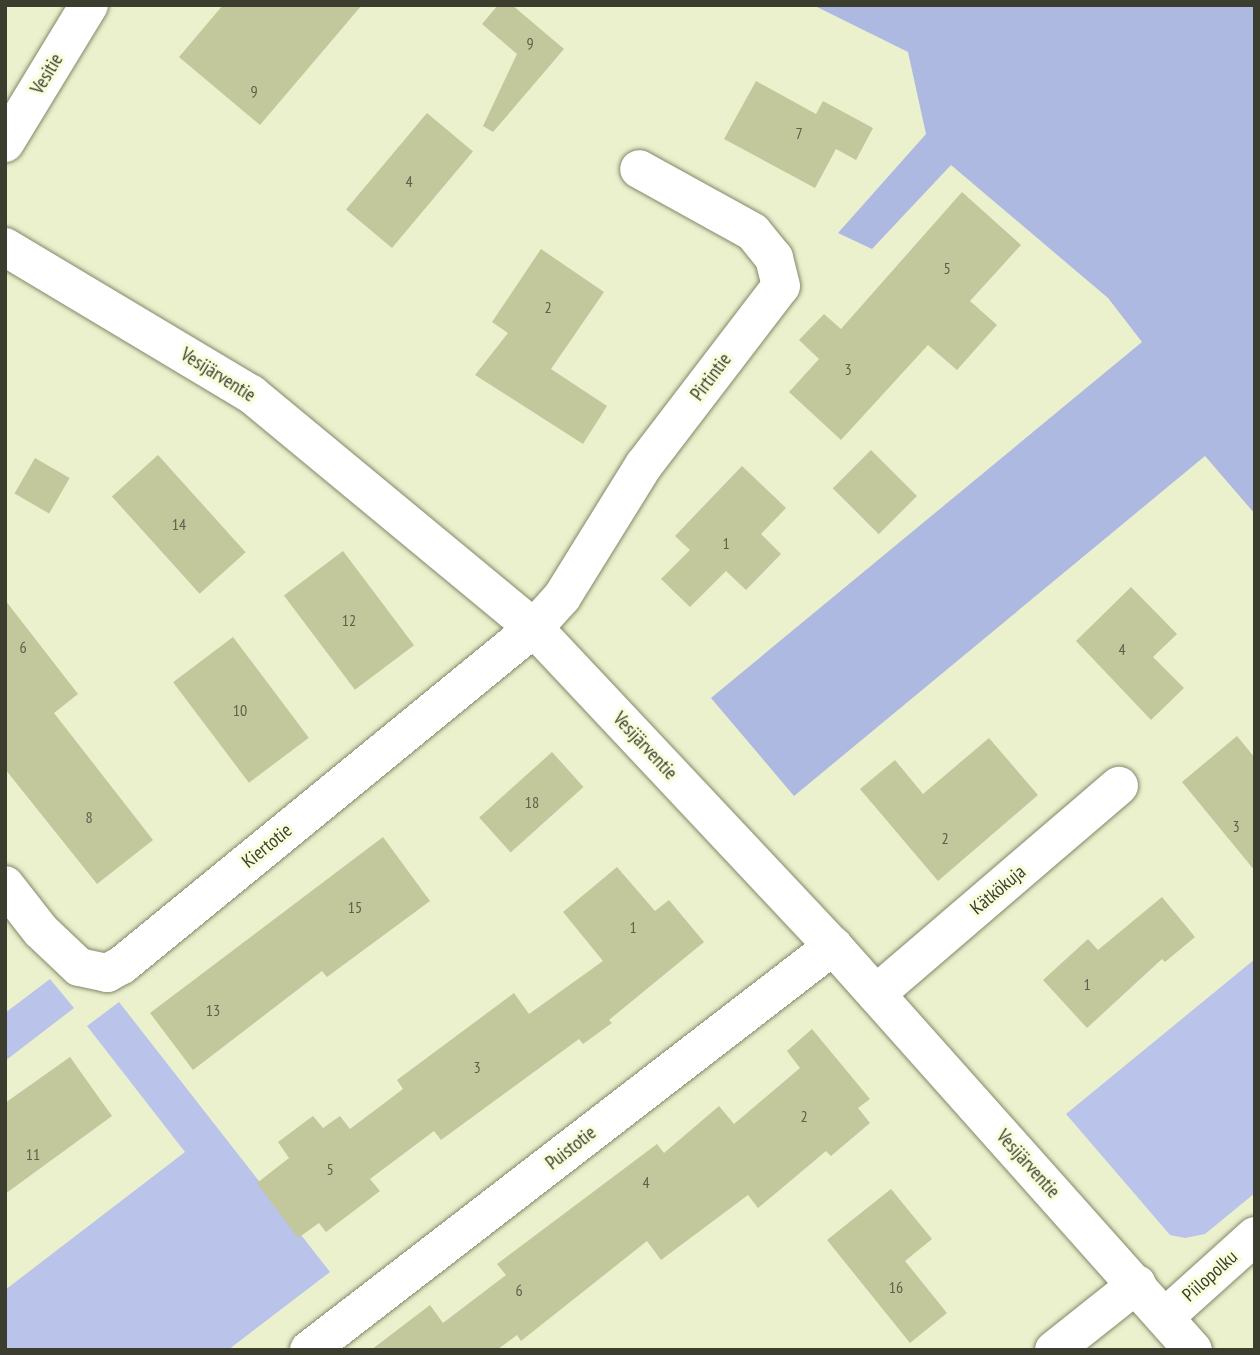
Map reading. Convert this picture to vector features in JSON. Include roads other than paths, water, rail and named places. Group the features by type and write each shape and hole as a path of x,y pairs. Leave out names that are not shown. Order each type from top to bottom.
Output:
{"street":[{"name":"Vesitie","path":"5,143 89,5"},
{"name":"Pirtintie","path":"534,628 562,597 644,465 781,286 775,258 753,232 639,169"},
{"name":"Vesijärventie","path":"5,247 251,394 534,628 833,946 1193,1350"},
{"name":"Kiertotie","path":"5,885 41,931 79,967 107,973 122,965 534,628"},
{"name":"Kätkökuja","path":"876,994 1119,786"},
{"name":"Puistotie","path":"309,1350 833,946"},
{"name":"Piilopolku","path":"1165,1317 1255,1236"},
{"path":"1054,1350 1137,1284"}]}
